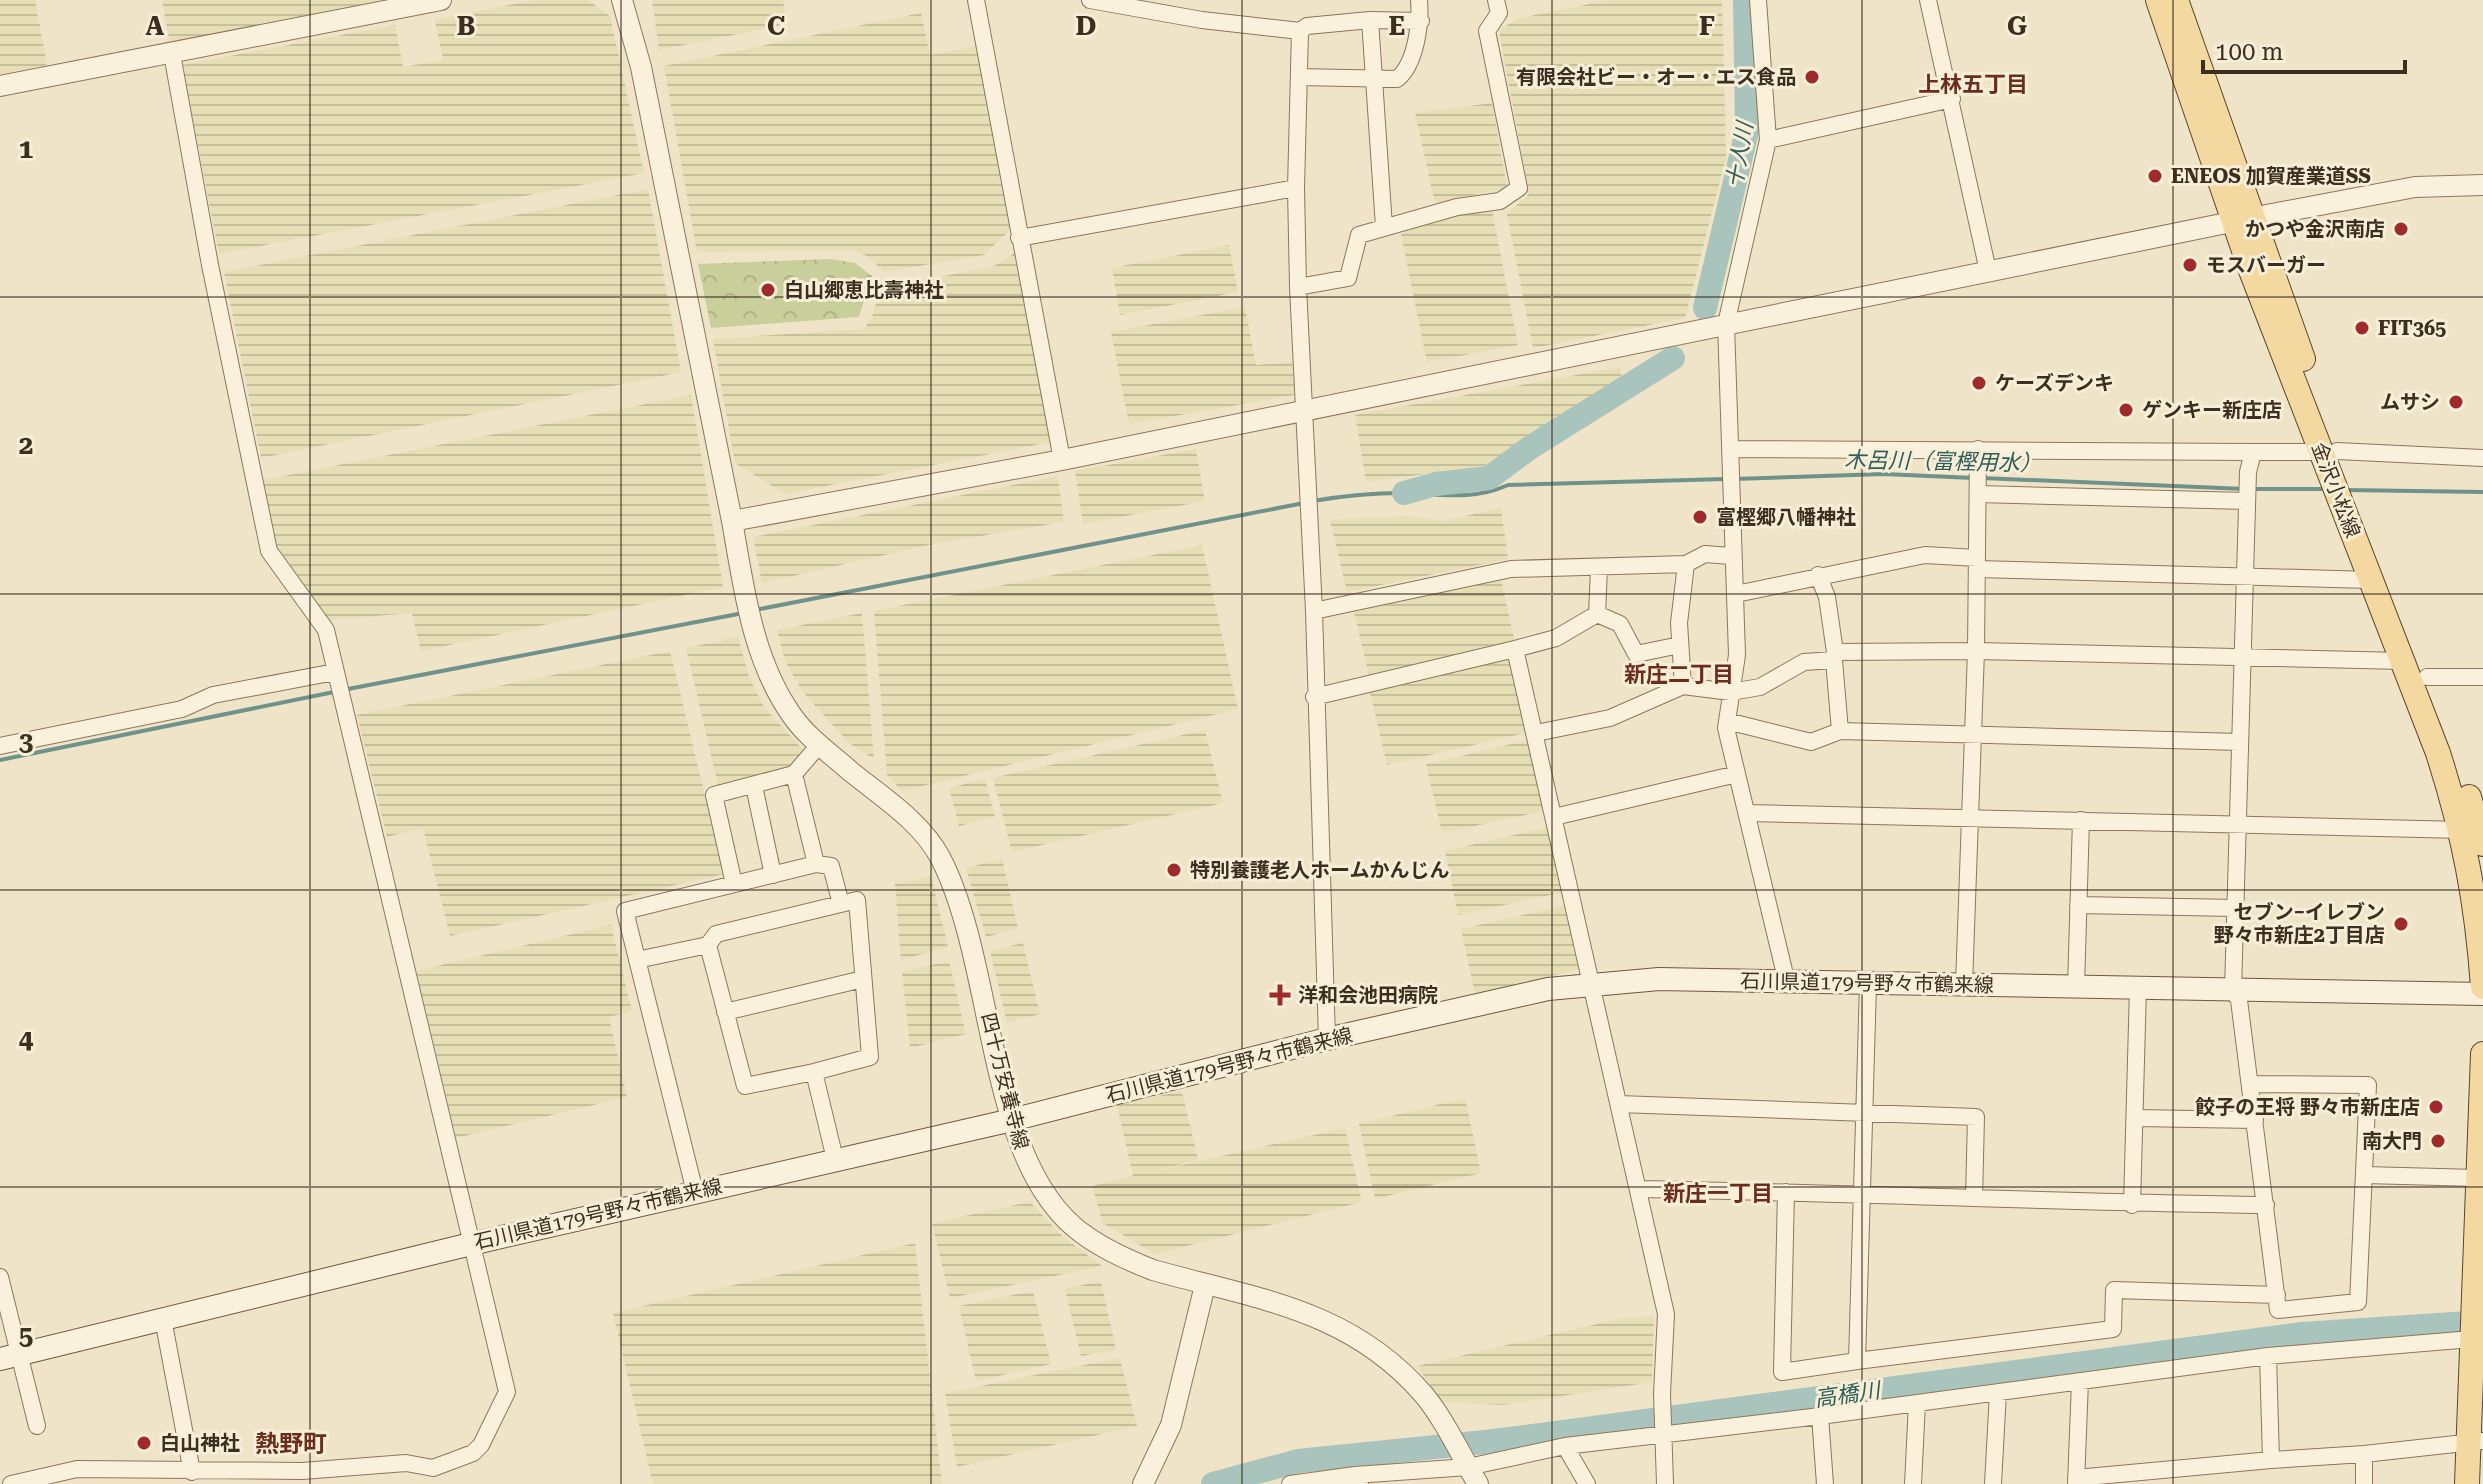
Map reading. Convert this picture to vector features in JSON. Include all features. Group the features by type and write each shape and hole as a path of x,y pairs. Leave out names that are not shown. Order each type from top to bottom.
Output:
{"main road":[{"name":"金沢小松線","path":"2158,0 2245,219 2344,488 2427,677 2483,844"},
{"name":"金沢小松線","path":"2176,0 2245,219"},
{"name":"金沢小松線","path":"2344,488 2371,580 2462,830 2471,870 2483,987"},
{"name":"石川県道179号野々市鶴来線","path":"10,1357 471,1244 1012,1120 1327,1039 1548,989 1659,979 2483,994"},
{"path":"2467,1484 2476,1442 2472,1337 2483,1054"}],"street":[{"path":"0,86 441,0"},
{"name":"四十万安養寺線","path":"622,0 641,67 746,600 772,683 794,719 916,825 940,857 972,945 1012,1120 1025,1158 1047,1196 1073,1226 1130,1261 1205,1285 1309,1312 1353,1334 1398,1366 1446,1426 1468,1468"},
{"path":"976,0 1062,460"},
{"path":"1299,77 1397,79 1404,73 1421,21 1419,0"},
{"path":"1298,287 1348,278 1359,235 1457,207 1500,201 1519,188 1487,31 1499,13 1496,0"},
{"path":"1758,0 1768,140 1726,324 1731,556 1736,594 1737,655 1727,721 1787,983"},
{"path":"1928,0 1988,271"},
{"path":"1094,1 1300,31 1307,26 1370,20 1421,21"},
{"path":"1370,20 1384,227"},
{"path":"1300,31 1296,188 1298,287 1314,611 1314,697 1327,1039"},
{"path":"11,1484 77,1469 192,1472 238,1478 406,1463 433,1468 473,1453 481,1445 507,1392 326,630 269,551 210,265 172,54"},
{"path":"1768,140 1952,99"},
{"path":"732,521 1062,460 2245,219 2415,187 2483,185"},
{"path":"1019,238 1296,188"},
{"path":"1730,449 2330,452 2483,458"},
{"path":"1964,985 1976,651 1978,449"},
{"path":"2250,1084 2368,1085 2358,1302 2278,1310 2239,1000 2233,990 2247,490 2253,452"},
{"path":"1978,482 2247,490"},
{"path":"1314,611 1511,569 1599,569 1627,564 1686,564 1705,554 1731,556"},
{"path":"1736,594 1925,555 1977,563 2245,578 2371,580"},
{"path":"1683,686 1679,623 1686,564"},
{"path":"1597,614 1599,569"},
{"path":"1818,575 1827,597 1840,731"},
{"path":"1314,697 1556,638 1597,614"},
{"path":"1597,614 1620,624 1636,654 1680,645"},
{"path":"1515,649 1666,1314 1662,1394 1665,1484"},
{"path":"1536,733 1610,718 1683,686 1731,692 1760,687 1804,662 1835,656 1976,651 2402,661"},
{"path":"0,746 182,709 213,695 336,677"},
{"path":"2427,677 2483,677"},
{"path":"1727,721 1811,742 1840,731 2240,742"},
{"path":"734,884 714,795 794,774 820,744"},
{"path":"794,774 816,864"},
{"path":"1554,817 1737,774"},
{"path":"754,786 773,875"},
{"path":"1748,813 2462,830"},
{"path":"2076,987 2081,820"},
{"path":"695,1192 625,911 816,864 831,866 841,904"},
{"path":"637,960 708,945 716,934 857,900 870,1057 745,1086 708,945"},
{"path":"2078,905 2235,908"},
{"path":"725,1012 863,979"},
{"path":"1857,1361 1867,1113 1868,985"},
{"path":"2132,1205 2138,988"},
{"path":"814,1072 835,1159"},
{"path":"1619,1104 1976,1117 1974,1198"},
{"path":"2135,1118 2255,1120"},
{"path":"2365,1175 2477,1178"},
{"path":"1638,1189 1864,1193 2132,1205 2266,1205"},
{"path":"1786,1192 1782,1372 2113,1329 2114,1290 2277,1295"},
{"path":"0,1277 10,1357 37,1426"},
{"path":"1143,1484 1171,1425 1205,1285"},
{"path":"163,1319 192,1472"},
{"path":"1290,1484 1468,1468 1565,1446 1665,1432 1820,1416 2268,1356 2472,1337"},
{"path":"2268,1356 2271,1460"},
{"path":"2080,1381 2076,1481 2174,1477 2271,1460 2476,1442"},
{"path":"1993,1484 1998,1392"},
{"path":"1913,1484 1917,1403"},
{"path":"1820,1416 1825,1484"},
{"path":"1565,1446 1587,1484"},
{"path":"2364,1454 2364,1484"}],"shaded area":[{"path":"0,0 35,0 47,65 0,74"},
{"path":"162,0 387,0 170,44"},
{"path":"534,0 588,0 610,16 644,173 219,254 182,65 395,25 403,67 443,60 435,20"},
{"path":"652,0 783,0 787,24 659,50"},
{"path":"1609,0 1722,0 1726,157 1685,318 1533,348 1507,214 1529,194 1499,31 1516,19"},
{"path":"921,13 930,55 977,46 1010,230 984,255 884,272 867,256 852,250 697,252 664,66"},
{"path":"1492,103 1507,188 1435,203 1415,113"},
{"path":"648,189 681,372 261,458 224,272"},
{"path":"1492,210 1518,345 1427,362 1401,234 1443,215"},
{"path":"1229,245 1238,292 1120,315 1112,268"},
{"path":"1015,253 1051,442 785,494 735,463 713,339 864,329 872,317 880,289 994,266"},
{"path":"1245,307 1256,365 1292,362 1295,395 1129,424 1111,332"},
{"path":"1620,367 1622,378 1484,466 1366,482 1355,415"},
{"path":"691,395 723,587 421,651 412,613 328,620 276,545 263,480"},
{"path":"1196,449 1205,501 1083,524 1075,471"},
{"path":"1058,476 1064,522 933,544 762,583 753,537"},
{"path":"1501,508 1508,559 1347,592 1330,520 1408,516 1443,521"},
{"path":"1202,545 1238,709 902,791 887,775 874,611"},
{"path":"1501,579 1515,643 1369,676 1354,612"},
{"path":"862,613 874,759 849,743 802,691 785,661 777,630"},
{"path":"738,637 749,677 764,707 806,753 788,767 718,785 686,648"},
{"path":"670,651 724,874 450,936 423,828 387,837 357,715"},
{"path":"1510,659 1525,733 1387,765 1369,688"},
{"path":"1205,730 1223,803 1012,852 993,778"},
{"path":"1529,740 1544,811 1442,833 1426,764"},
{"path":"985,779 995,817 959,826 949,788"},
{"path":"1549,827 1564,892 1458,915 1445,851"},
{"path":"1002,859 1018,928 986,937 966,868"},
{"path":"931,876 948,947 901,960 895,884"},
{"path":"1567,905 1581,969 1475,994 1461,929"},
{"path":"611,925 632,1011 609,1017 627,1097 456,1138 416,971"},
{"path":"1023,943 1040,1014 1007,1023 990,951"},
{"path":"949,961 966,1034 910,1048 902,972"},
{"path":"1182,1091 1198,1160 1143,1174 1345,1128 1362,1202 1155,1254 1103,1223 1092,1186 1133,1176 1117,1105"},
{"path":"1465,1098 1481,1173 1375,1199 1359,1124"},
{"path":"1030,1202 1062,1236 1102,1266 950,1298 932,1223"},
{"path":"915,1243 942,1484 653,1484 613,1313"},
{"path":"1101,1281 1116,1350 1081,1356 1065,1289"},
{"path":"1033,1291 1051,1364 976,1381 959,1306"},
{"path":"1654,1316 1652,1382 1503,1405 1442,1402 1417,1366 1623,1318"},
{"path":"1120,1358 1137,1426 957,1467 945,1393"}],"green space":[{"path":"831,259 855,263 872,276 859,317 711,328 698,264"}],"waterway":[{"name":"十人川","path":"1705,308 1747,131 1745,0"},
{"name":"十人川","path":"1404,493 1436,484 1489,478 1531,447 1673,358"},
{"name":"木呂川（富樫用水）","path":"1734,479 1884,474 1973,478"},
{"name":"木呂川（富樫用水）","path":"1982,478 2245,489"},
{"name":"木呂川（富樫用水）","path":"1313,501 1402,493 1469,495 1508,485 1725,479"},
{"name":"木呂川（富樫用水）","path":"2253,489 2325,489"},
{"name":"木呂川（富樫用水）","path":"2345,490 2483,492"},
{"path":"755,610 1304,503"},
{"path":"343,690 743,613"},
{"path":"0,760 334,692"},
{"name":"高橋川","path":"1213,1484 1298,1461 1494,1441 2302,1334 2483,1322"}],"place":[{"name":"有限会社ビー・オー・エス食品","path":"1812,77"},
{"name":"ENEOS 加賀産業道SS","path":"2155,176"},
{"name":"かつや金沢南店","path":"2401,229"},
{"name":"モスバーガー","path":"2190,265"},
{"name":"白山郷恵比壽神社","path":"768,290"},
{"name":"FIT365","path":"2362,328"},
{"name":"ケーズデンキ","path":"1979,383"},
{"name":"ムサシ","path":"2456,402"},
{"name":"ゲンキー新庄店","path":"2126,410"},
{"name":"富樫郷八幡神社","path":"1700,517"},
{"name":"特別養護老人ホームかんじん","path":"1174,870"},
{"name":"セブン−イレブン 野々市新庄2丁目店","path":"2401,924"},
{"name":"洋和会池田病院","path":"1280,995"},
{"name":"餃子の王将 野々市新庄店","path":"2436,1107"},
{"name":"南大門","path":"2438,1141"},
{"name":"白山神社","path":"144,1443"}],"district":[{"name":"上林五丁目","path":"1973,84"},
{"name":"新庄二丁目","path":"1679,674"},
{"name":"新庄一丁目","path":"1718,1193"},
{"name":"熱野町","path":"291,1444"}]}
